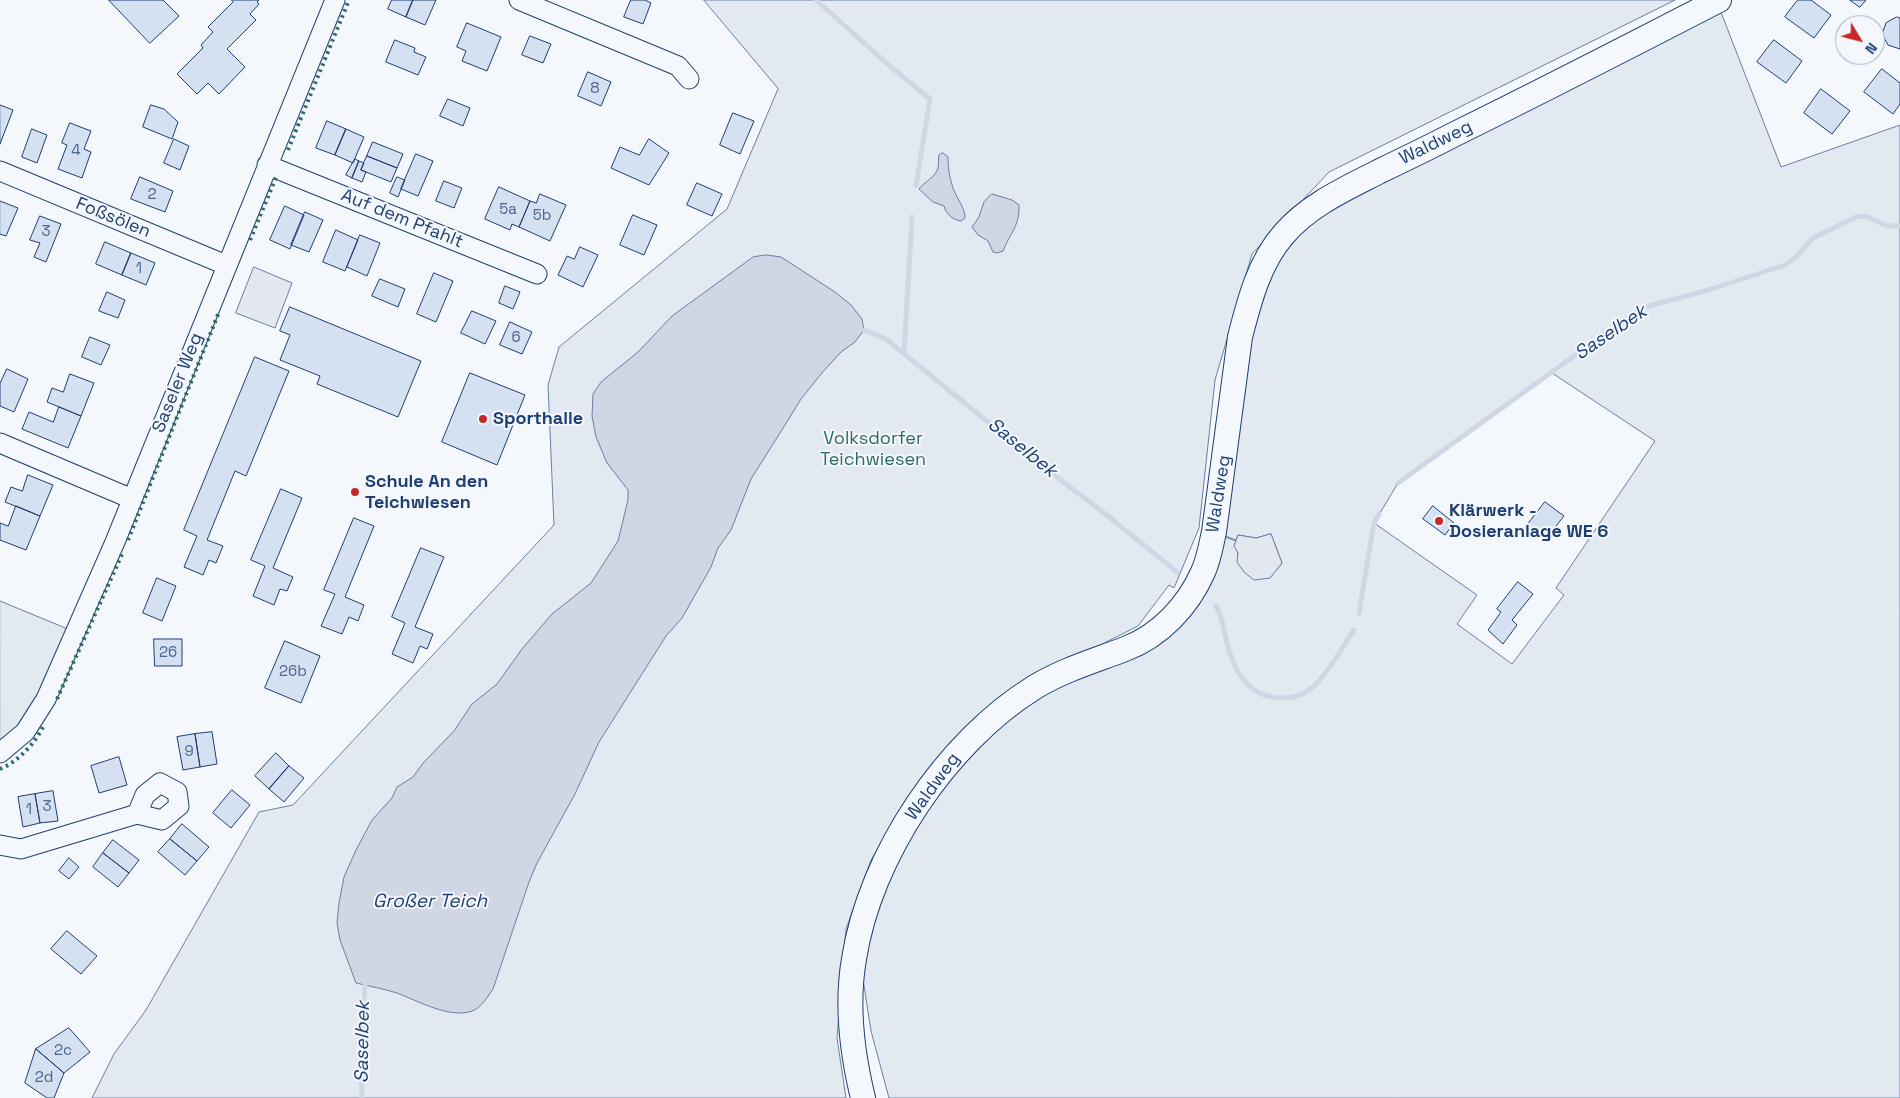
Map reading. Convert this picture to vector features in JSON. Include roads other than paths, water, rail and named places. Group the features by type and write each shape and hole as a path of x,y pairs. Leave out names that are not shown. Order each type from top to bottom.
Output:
{"main road":[{"name":"Waldweg","path":"863,1098 852,1039 851,988 853,961 864,913 884,863 904,826 925,795 946,766 982,726 1014,701 1053,677 1126,649 1151,636 1173,617 1196,586 1210,551 1214,532 1240,337 1260,273 1270,252 1284,234 1301,217 1340,191 1554,85 1719,0"}],"street":[{"name":"Saseler Weg","path":"0,753 25,732 46,699 132,499 335,0"},
{"path":"519,0 678,66 689,79"},
{"name":"Auf dem Pfahlt","path":"267,164 537,274"},
{"name":"Foßsölen","path":"0,171 226,265"},
{"path":"0,443 132,499"},
{"path":"0,845 21,849 137,814"}],"water":[{"path":"943,153 948,157 952,184 964,211 965,218 961,221 950,216 944,206 933,202 919,189 937,171 939,155"},
{"path":"992,194 1012,200 1019,205 1018,219 1014,229 1003,251 997,253 993,252 988,241 978,235 972,227 979,217 984,202"},
{"name":"Großer Teich","path":"767,255 781,257 835,292 851,305 862,319 864,330 855,342 841,352 801,399 751,479 731,530 718,548 711,567 682,618 666,636 599,742 575,794 537,863 493,989 484,1001 472,1011 454,1013 434,1008 397,993 356,983 340,940 337,923 344,877 372,820 392,798 397,787 413,777 423,763 454,731 472,704 497,684 522,649 552,614 591,583 618,541 628,500 628,490 607,463 596,437 592,416 593,394 601,382 638,352 672,316 753,257"}],"waterway":[{"path":"816,0 930,99 916,185"},
{"name":"Saselbek","path":"1398,483 1610,330 1645,307 1712,289 1785,265 1796,257 1813,238 1856,217 1866,216 1887,226 1900,226"},
{"path":"904,353 912,217"},
{"name":"Saselbek","path":"864,330 886,339 1032,458 1177,572"},
{"name":"Saselbek","path":"1359,613 1374,523 1379,514"},
{"name":"Saselbek","path":"1216,606 1222,619 1230,654 1241,676 1249,686 1258,692 1278,698 1298,695 1308,691 1316,684 1354,630"},
{"name":"Saselbek","path":"362,1098 361,1044 365,985"}],"place":[{"name":"Sporthalle","path":"483,419"},
{"name":"Schule An den Teichwiesen","path":"355,492"},
{"name":"Klärwerk - Dosieranlage WE 6","path":"1439,521"}],"park label":[{"name":"Volksdorfer Teichwiesen","path":"873,449"}]}
